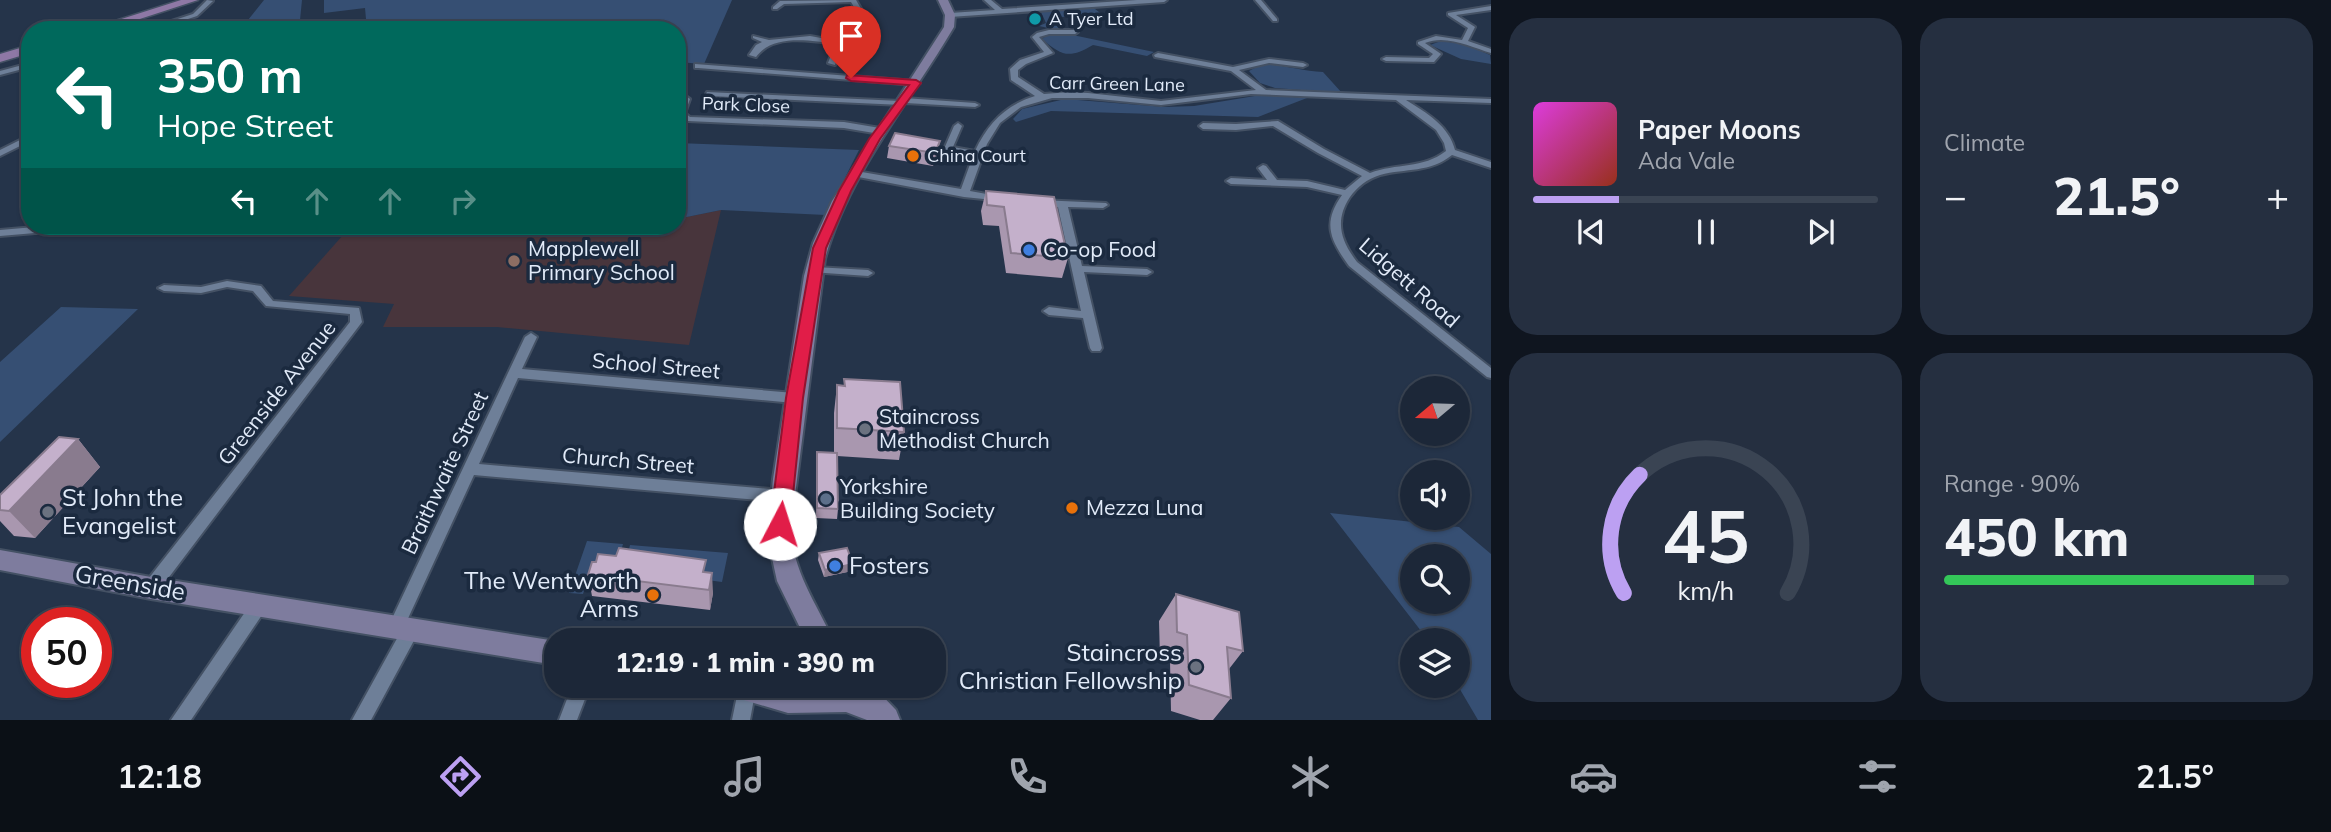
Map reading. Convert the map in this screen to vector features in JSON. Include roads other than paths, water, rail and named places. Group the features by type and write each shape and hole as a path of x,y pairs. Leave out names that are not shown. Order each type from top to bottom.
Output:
{"main road":[{"path":"122,21 193,0"},
{"path":"813,628 785,568 779,541 794,398 815,270 827,229 856,174 880,131 916,83 948,27 950,15 943,0"},
{"path":"0,58 21,52"},
{"name":"Greenside","path":"0,560 151,588 544,651"},
{"path":"785,698 846,698 870,704"}],"street":[{"path":"753,55 759,47 768,42 810,38 839,43 865,28 867,24 853,0 779,3"},
{"path":"987,0 1001,12"},
{"path":"950,15 1164,0"},
{"path":"1258,0 1275,20"},
{"path":"180,21 195,15 210,2"},
{"path":"1464,42 1472,27 1450,14 1491,8"},
{"path":"144,14 156,21"},
{"path":"1042,97 1019,84 1014,78 1014,69 1024,62 1049,53 1036,41 1038,35 1052,31 1075,32"},
{"path":"755,37 768,42"},
{"path":"1386,59 1431,60 1437,54 1420,43 1422,41 1464,42 1491,51"},
{"path":"832,63 839,43"},
{"path":"1158,55 1233,69 1269,61 1303,65"},
{"path":"698,66 916,83"},
{"path":"0,73 21,67"},
{"path":"1233,69 1264,92"},
{"name":"Carr Green Lane","path":"964,194 977,154 1000,118 1015,107 1042,97 1081,95 1179,102 1264,92 1491,101"},
{"path":"710,94 975,105"},
{"path":"1397,98 1428,117 1450,142 1451,152"},
{"name":"Park Close","path":"686,117 844,125 880,131"},
{"path":"1203,126 1236,127 1275,122 1321,151 1367,175 1437,162 1451,152"},
{"path":"958,126 948,149 977,154"},
{"path":"0,153 21,142"},
{"path":"0,145 14,146"},
{"path":"1451,152 1491,165"},
{"path":"1263,168 1275,183"},
{"path":"856,174 1012,201"},
{"name":"Lidgett Road","path":"1367,175 1353,183 1338,209 1334,226 1338,245 1353,264 1491,374"},
{"path":"1231,181 1307,184 1346,193"},
{"path":"1032,202 1103,205"},
{"path":"1062,204 1096,348"},
{"path":"1,234 21,232"},
{"path":"1078,269 1147,272"},
{"path":"815,270 868,273"},
{"name":"Greenside Avenue","path":"151,588 356,322 355,311 270,304 257,288 227,284 201,290 164,288"},
{"path":"1049,311 1089,314"},
{"name":"Braithwaite Street","path":"404,629 470,469 531,337"},
{"name":"School Street","path":"514,373 794,398"},
{"name":"Church Street","path":"470,469 782,496"},
{"path":"180,720 260,604"},
{"path":"361,720 404,629"},
{"path":"568,720 576,698"},
{"path":"741,720 748,698"}],"place":[{"name":"A Tyer Ltd","path":"1035,19"},
{"name":"China Court","path":"913,156"},
{"name":"Co-op Food","path":"1029,250"},
{"name":"Mapplewell Primary School","path":"514,261"},
{"name":"Staincross Methodist Church","path":"865,429"},
{"name":"Yorkshire Building Society","path":"826,499"},
{"name":"Mezza Luna","path":"1072,508"},
{"name":"St John the Evangelist","path":"48,512"},
{"name":"Fosters","path":"835,566"},
{"name":"The Wentworth Arms","path":"653,595"},
{"name":"Staincross Christian Fellowship","path":"1196,667"}]}
